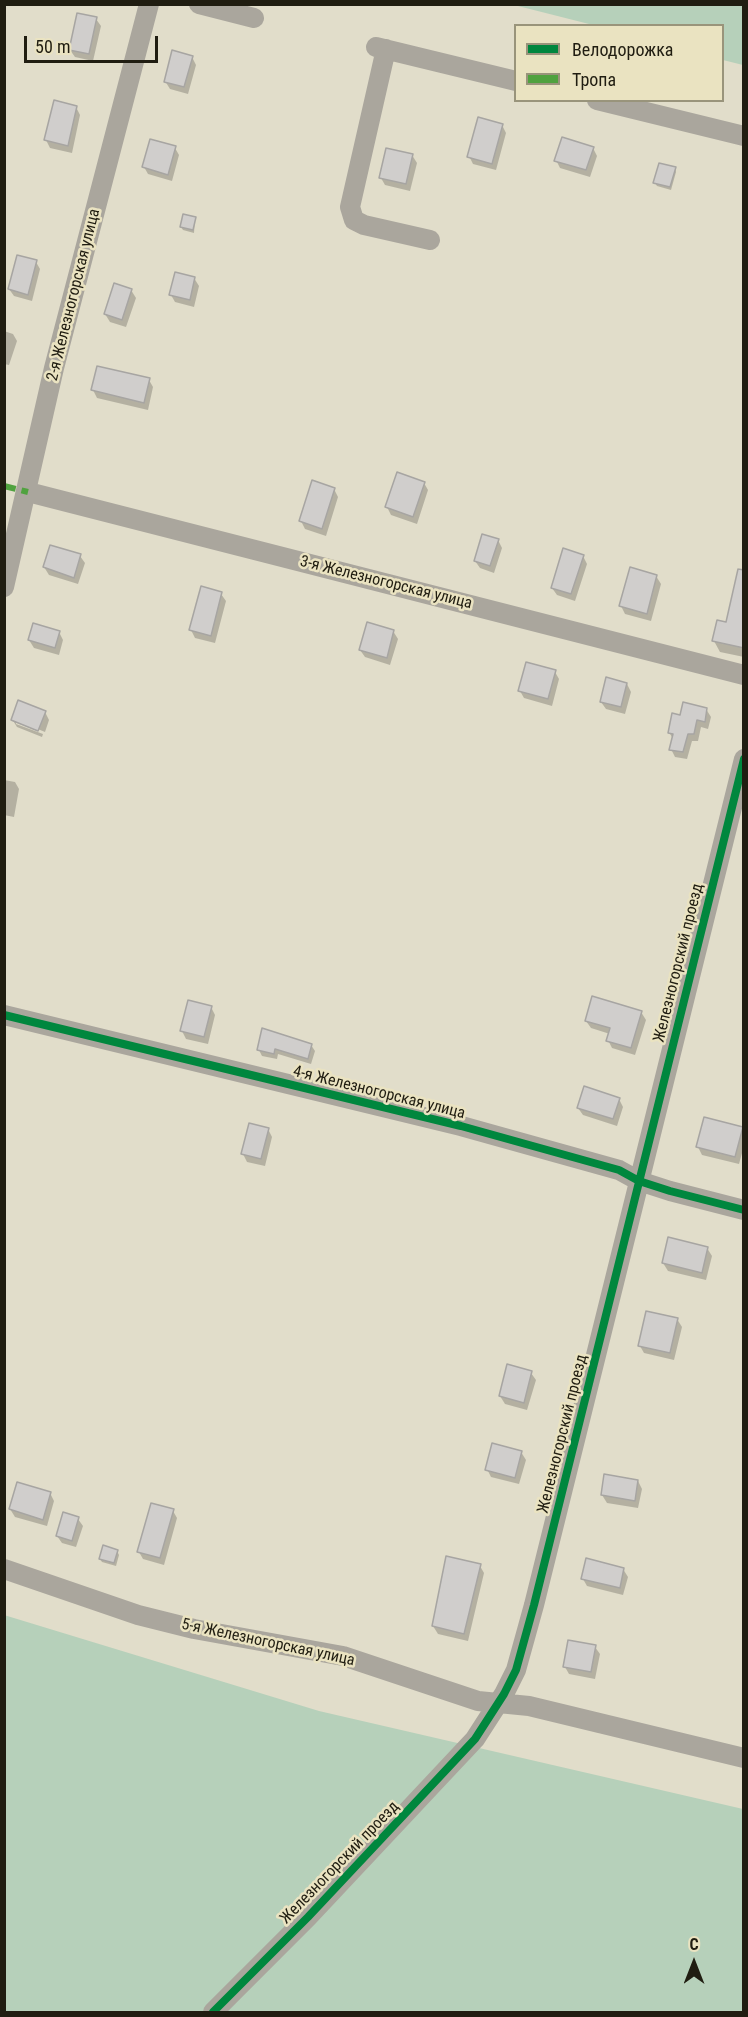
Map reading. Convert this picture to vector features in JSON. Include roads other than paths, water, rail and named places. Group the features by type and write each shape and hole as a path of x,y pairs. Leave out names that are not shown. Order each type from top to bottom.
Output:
{"street":[{"name":"2-я Железногорская улица","path":"4,586 28,492 33,458 54,368 149,4"},
{"path":"199,4 254,18"},
{"path":"430,240 364,225 354,220 350,207 381,48 514,81"},
{"path":"605,102 744,136"},
{"name":"3-я Железногорская улица","path":"28,492 744,675"},
{"name":"Железногорский проезд","path":"213,2013 308,1917 476,1739 516,1670 744,759"},
{"name":"4-я Железногорская улица","path":"4,1015 461,1126 619,1170 639,1181 744,1210"},
{"name":"5-я Железногорская улица","path":"4,1569 138,1615 194,1629 343,1656 496,1705 529,1706 744,1758"}]}
